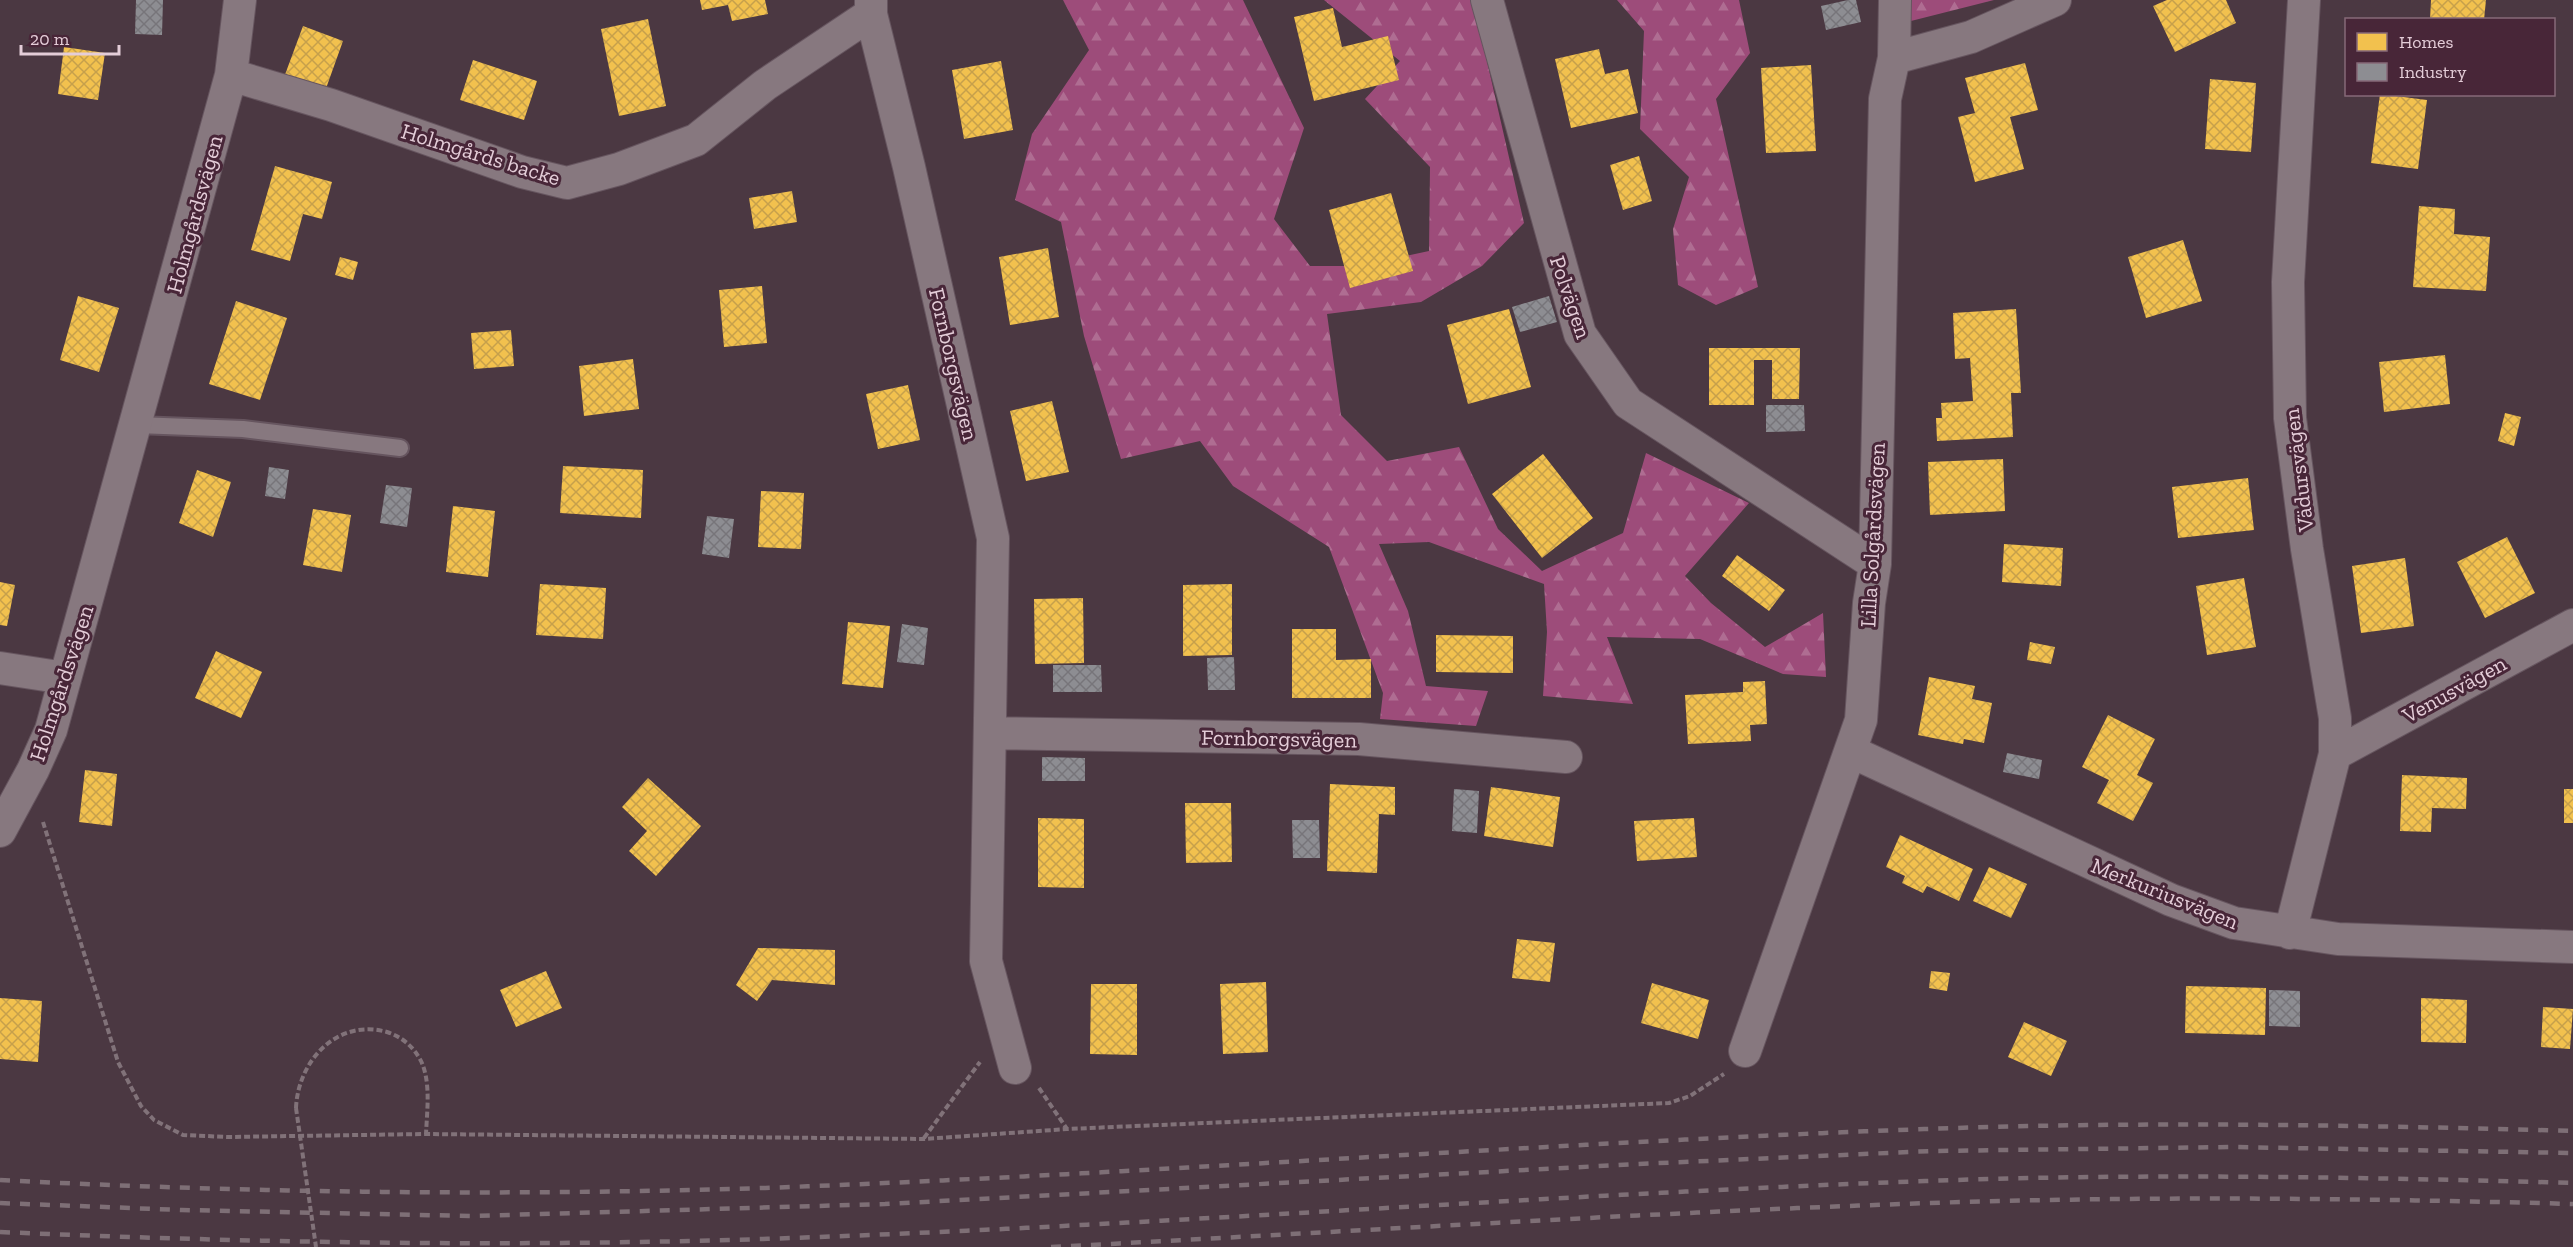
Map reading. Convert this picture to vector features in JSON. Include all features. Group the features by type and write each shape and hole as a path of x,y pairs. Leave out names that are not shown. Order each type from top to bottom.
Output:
{"street":[{"name":"Holmgårdsvägen","path":"0,831 17,802 51,730 137,425 231,75 240,0"},
{"name":"Polvägen","path":"1487,0 1580,334 1628,403 1875,564"},
{"name":"Lilla Solgårdsvägen","path":"1745,1051 1836,789 1852,752 1861,720 1869,603 1875,564 1885,99 1894,58 1895,0"},
{"path":"1894,58 1971,37 2055,0"},
{"name":"Vädursvägen","path":"2290,933 2335,754 2335,718 2307,549 2290,418 2288,282 2304,0"},
{"name":"Holmgårds backe","path":"231,75 331,105 522,172 567,183 619,169 696,140 765,85 871,7"},
{"name":"Fornborgsvägen","path":"871,7 993,538 986,962 1015,1068"},
{"name":"Venusvägen","path":"2335,754 2573,625"},
{"path":"0,668 65,678"},
{"name":"Fornborgsvägen","path":"991,733 1359,739 1566,757"},
{"name":"Merkuriusvägen","path":"1852,752 2172,900 2234,923 2338,939 2573,947"}],"lane":[{"path":"137,425 243,429 400,448"}],"path":[{"path":"17,802 41,815 118,1062 141,1106 154,1120 183,1135 228,1137 426,1134 924,1139 1067,1129 1669,1103 1690,1096 1721,1078 1745,1051"},
{"path":"924,1139 1004,1026"},
{"path":"316,1247 296,1108 297,1088 305,1070 331,1039 351,1030 374,1028 396,1035 410,1045 422,1062 427,1086 426,1134"},
{"path":"1015,1068 1027,1069 1067,1129"}],"green space":[{"path":"1063,0 1243,0 1304,128 1274,219 1310,266 1359,266 1429,251 1430,167 1365,99 1400,61 1324,0 1473,0 1524,223 1482,266 1421,302 1327,314 1341,415 1387,461 1459,447 1498,529 1542,571 1623,533 1646,453 1749,503 1685,576 1711,603 1765,647 1823,613 1826,677 1783,674 1700,639 1607,637 1633,704 1543,696 1547,632 1544,584 1429,542 1379,544 1408,611 1426,686 1488,691 1476,726 1380,719 1383,693 1329,547 1233,486 1200,441 1121,459 1084,336 1061,222 1015,200 1032,134 1089,50"},
{"path":"1617,0 1739,0 1750,53 1716,99 1758,287 1716,305 1678,285 1673,229 1689,177 1640,129 1644,31"},
{"path":"1904,0 1994,0 1907,22"}],"building: Homes":[{"path":"700,0 765,0 768,14 732,21 728,5 702,10"},
{"path":"2167,0 2226,0 2236,23 2175,52 2153,6"},
{"path":"2431,0 2486,0 2484,18 2430,18"},
{"path":"1333,8 1342,47 1388,36 1399,80 1314,101 1294,17"},
{"path":"648,19 666,106 619,116 601,29"},
{"path":"303,26 343,41 324,94 283,80"},
{"path":"64,47 105,53 98,100 58,94"},
{"path":"1599,49 1605,74 1628,69 1638,113 1571,128 1555,59"},
{"path":"473,60 537,81 524,120 460,100"},
{"path":"1001,61 1013,130 964,139 952,70"},
{"path":"2025,63 2038,110 2010,117 2024,169 1975,182 1958,117 1975,113 1965,78"},
{"path":"1811,65 1816,151 1766,153 1761,68"},
{"path":"2210,79 2256,83 2251,152 2205,149"},
{"path":"2380,96 2427,100 2418,169 2371,163"},
{"path":"1639,156 1652,201 1623,210 1610,165"},
{"path":"275,166 332,182 322,219 303,214 290,261 251,250"},
{"path":"792,191 797,222 754,229 749,198"},
{"path":"1391,193 1413,271 1350,288 1329,210"},
{"path":"2419,206 2455,209 2454,234 2490,237 2486,291 2413,287"},
{"path":"2183,240 2202,301 2146,318 2128,257"},
{"path":"1048,248 1059,317 1010,325 999,257"},
{"path":"340,257 358,262 353,280 335,275"},
{"path":"762,286 767,343 724,347 719,290"},
{"path":"78,296 119,308 99,372 60,360"},
{"path":"236,301 287,318 260,400 209,384"},
{"path":"1509,309 1531,387 1468,404 1447,325"},
{"path":"2016,309 2021,393 2011,393 2013,437 1937,441 1936,418 1942,418 1941,403 1973,401 1970,358 1955,359 1953,313"},
{"path":"511,330 514,366 474,369 471,333"},
{"path":"1709,348 1800,348 1799,399 1772,399 1772,360 1754,360 1754,405 1709,405"},
{"path":"2445,355 2450,404 2384,412 2379,362"},
{"path":"633,359 639,409 584,416 579,366"},
{"path":"908,385 920,440 878,449 866,394"},
{"path":"1052,401 1069,472 1026,481 1010,411"},
{"path":"2505,413 2521,417 2514,446 2498,441"},
{"path":"1543,454 1593,518 1542,558 1492,494"},
{"path":"2003,459 2005,511 1930,515 1928,462"},
{"path":"563,466 643,470 641,518 560,513"},
{"path":"197,470 231,482 213,537 179,523"},
{"path":"2248,478 2254,530 2178,538 2172,487"},
{"path":"761,491 804,493 801,549 758,547"},
{"path":"453,506 495,511 488,577 446,572"},
{"path":"313,509 351,515 342,572 303,565"},
{"path":"2507,537 2535,593 2485,618 2457,562"},
{"path":"2004,544 2063,548 2061,586 2002,582"},
{"path":"1737,555 1785,590 1769,611 1722,576"},
{"path":"2405,558 2414,626 2361,633 2352,566"},
{"path":"2244,578 2256,647 2207,655 2196,586"},
{"path":"0,582 15,585 7,626 0,625"},
{"path":"540,584 606,588 603,639 536,635"},
{"path":"1232,584 1232,655 1183,656 1183,585"},
{"path":"1083,598 1084,663 1035,664 1034,599"},
{"path":"848,622 890,626 883,688 842,684"},
{"path":"1292,629 1336,629 1336,660 1371,659 1371,698 1292,698"},
{"path":"1436,635 1513,636 1513,673 1436,672"},
{"path":"2030,642 2055,647 2051,664 2027,660"},
{"path":"216,651 262,672 241,718 195,698"},
{"path":"1929,677 1975,686 1972,699 1992,703 1984,743 1964,739 1963,744 1918,735"},
{"path":"1765,681 1767,724 1750,725 1751,741 1688,744 1685,695 1743,692 1743,682"},
{"path":"2108,715 2155,739 2137,775 2153,783 2133,821 2097,803 2109,780 2082,767"},
{"path":"85,770 117,774 112,826 79,822"},
{"path":"2402,775 2467,778 2466,809 2432,808 2431,832 2400,831"},
{"path":"648,778 701,826 656,876 629,851 647,831 622,807"},
{"path":"1330,784 1395,787 1395,815 1379,814 1377,873 1327,871"},
{"path":"1491,787 1560,797 1553,847 1484,836"},
{"path":"2564,789 2573,789 2573,823 2564,823"},
{"path":"1185,803 1231,803 1232,862 1186,863"},
{"path":"1038,818 1084,819 1084,888 1038,887"},
{"path":"1694,818 1697,857 1637,861 1634,821"},
{"path":"1900,835 1973,869 1959,901 1927,886 1923,893 1902,883 1905,876 1886,867"},
{"path":"1989,867 2027,884 2011,918 1973,901"},
{"path":"1517,939 1555,943 1550,982 1512,978"},
{"path":"758,948 835,950 835,985 772,980 757,1001 736,985"},
{"path":"546,971 562,1008 516,1027 500,990"},
{"path":"1931,971 1950,973 1947,991 1929,988"},
{"path":"1266,982 1268,1052 1223,1054 1220,984"},
{"path":"1652,983 1709,1000 1698,1039 1641,1023"},
{"path":"1091,984 1137,984 1137,1055 1090,1054"},
{"path":"2186,986 2266,988 2265,1035 2185,1033"},
{"path":"0,998 42,1001 38,1062 0,1059"},
{"path":"2421,998 2467,1000 2466,1043 2421,1042"},
{"path":"2543,1007 2573,1009 2570,1049 2541,1047"},
{"path":"2024,1022 2067,1041 2051,1076 2008,1057"}],"building: Industry":[{"path":"136,0 163,0 162,35 135,34"},
{"path":"1856,0 1861,22 1826,30 1821,6"},
{"path":"1549,296 1557,322 1520,332 1512,307"},
{"path":"1766,405 1804,405 1805,431 1766,432"},
{"path":"269,467 289,470 285,499 265,496"},
{"path":"386,485 412,488 407,527 380,523"},
{"path":"707,516 734,519 729,558 702,554"},
{"path":"902,624 928,628 924,665 897,662"},
{"path":"1234,657 1235,690 1208,690 1207,658"},
{"path":"1053,665 1101,665 1102,692 1053,692"},
{"path":"2007,753 2042,760 2039,779 2003,772"},
{"path":"1042,757 1085,758 1085,781 1042,781"},
{"path":"1454,789 1479,791 1477,833 1452,831"},
{"path":"1292,820 1319,820 1320,858 1293,858"},
{"path":"2269,990 2300,991 2300,1027 2269,1026"}],"railway":[{"path":"0,1180 286,1190 572,1192 908,1182 1635,1142 1926,1129 2088,1125 2250,1125 2573,1131"},
{"path":"0,1203 182,1210 472,1216 885,1204 1638,1164 1932,1151 2232,1147 2573,1153"},
{"path":"0,1232 382,1243 572,1243 908,1233 1635,1194 1926,1181 2088,1177 2250,1177 2573,1183"},
{"path":"1051,1247 1600,1217 1930,1203 2091,1199 2252,1199 2573,1204"}]}
